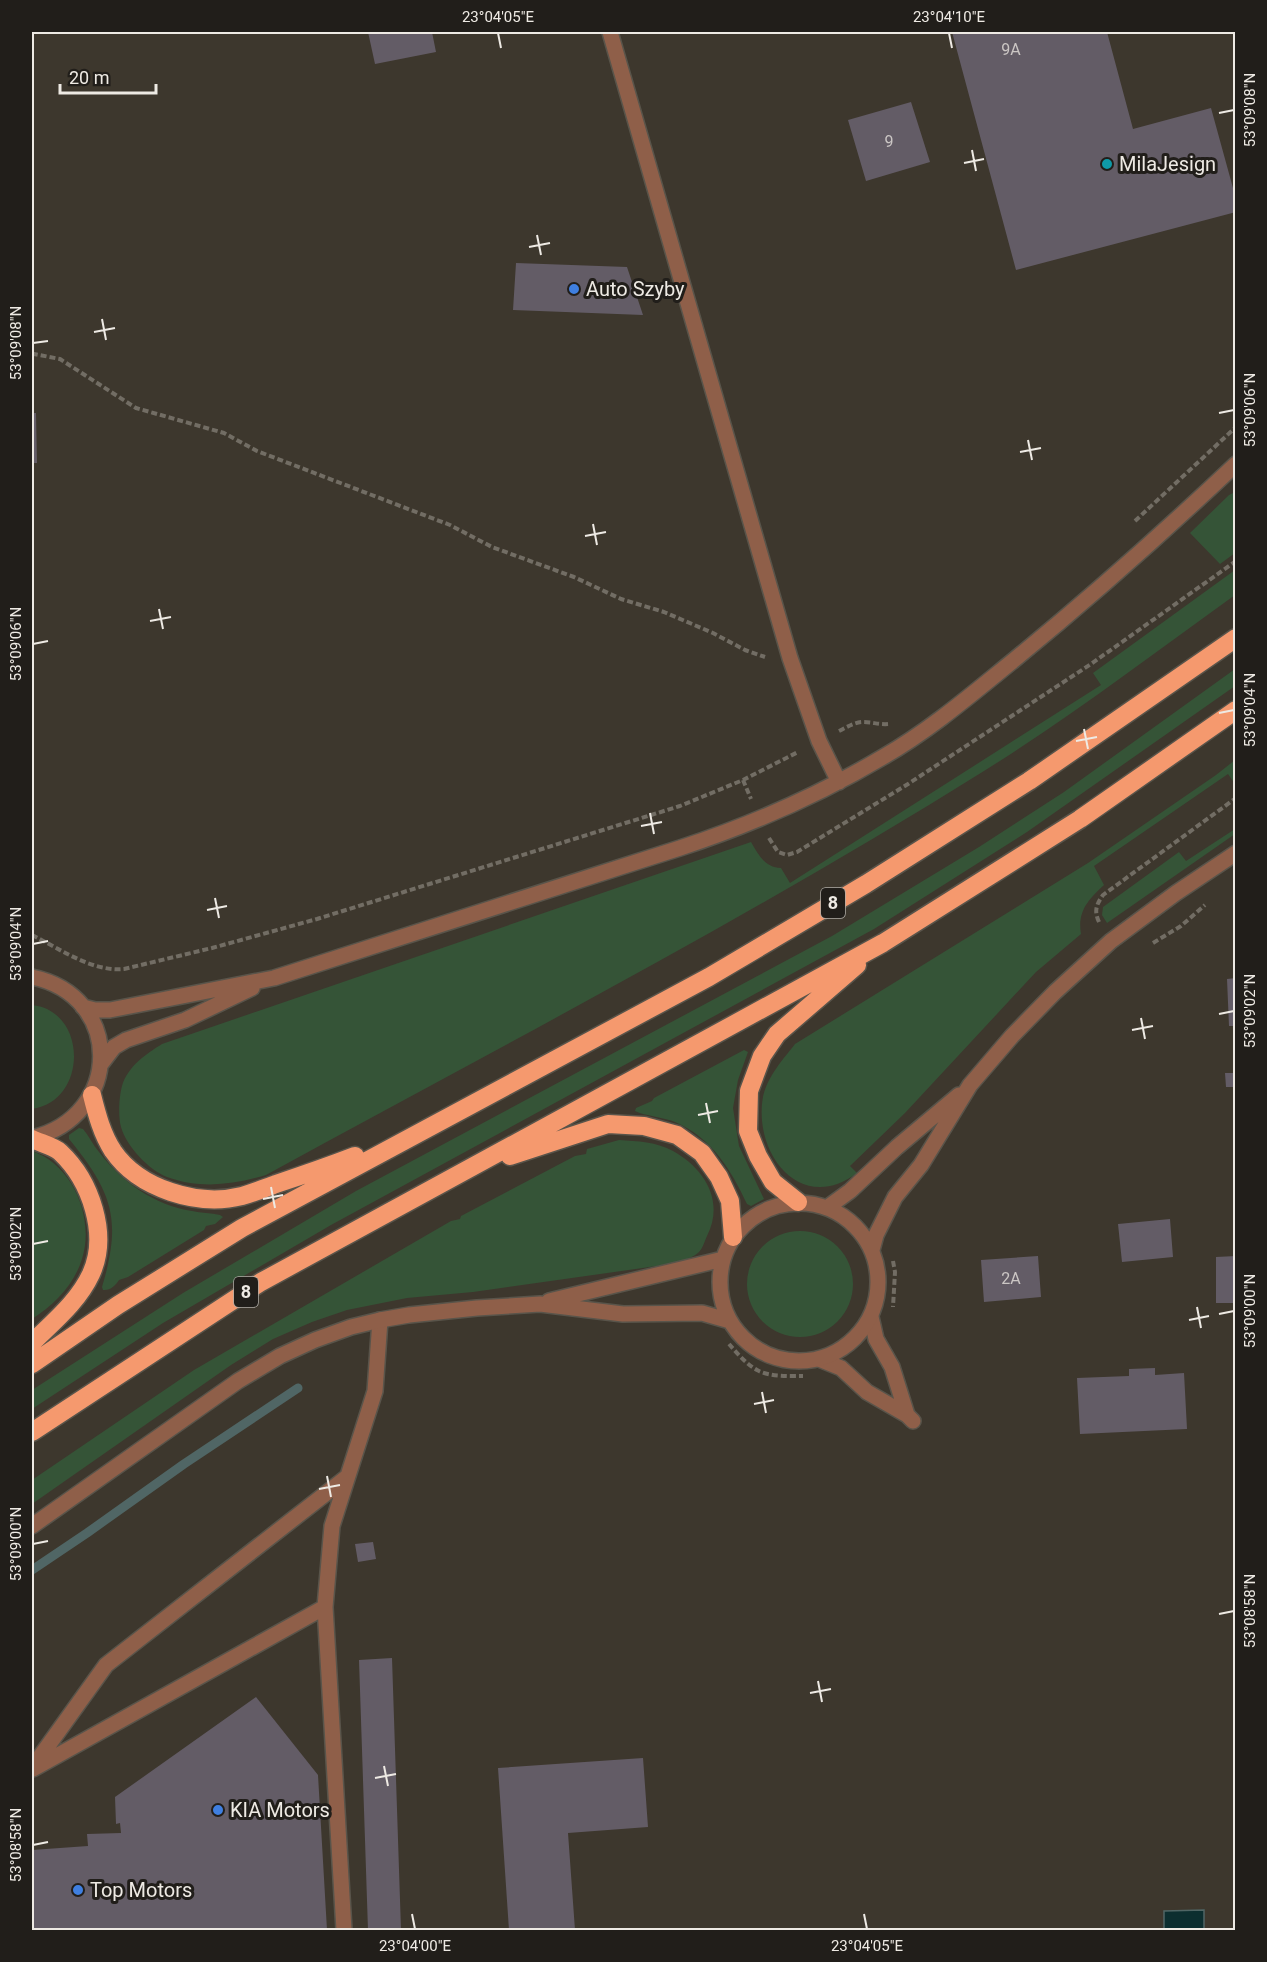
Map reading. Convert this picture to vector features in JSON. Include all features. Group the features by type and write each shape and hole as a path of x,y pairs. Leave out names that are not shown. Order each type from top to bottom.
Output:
{"highway":[{"name":"8","path":"32,1364 118,1305 242,1228 709,977 866,884 1029,781 1236,638"},
{"name":"8","path":"32,1432 261,1282 883,942 1080,819 1236,710"},
{"path":"798,1202 772,1182 758,1156 748,1131 749,1091 762,1056 777,1034 883,942"},
{"path":"92,1095 102,1131 114,1152 132,1172 154,1186 180,1195 216,1199 241,1197 411,1137"},
{"path":"471,1168 608,1125 644,1126 677,1136 702,1153 719,1177 730,1201 734,1237"},
{"path":"32,1138 59,1151 87,1189 94,1207 97,1252 92,1272 72,1304 32,1343"}],"street":[{"path":"610,32 790,658 819,741 839,782"},
{"path":"83,1007 110,1010 274,978 680,848 760,819 839,782 885,756 992,678 1068,616 1236,464"},
{"path":"872,1250 876,1234 895,1197 921,1165 970,1086 1019,1029 1105,946 1176,893 1236,853"},
{"path":"32,977 54,984 83,1007 97,1034 100,1049 98,1080 92,1095 76,1116 55,1130 32,1138"},
{"path":"100,1064 114,1047 126,1040 185,1020 274,978"},
{"path":"828,1207 850,1191 897,1147 970,1086"},
{"path":"798,1202 828,1207 854,1224 872,1250 878,1266 879,1284 877,1300 871,1317 850,1343 835,1353 819,1359 785,1360 768,1355 747,1341 730,1321 723,1307 720,1275 723,1259 734,1237 755,1215 768,1209 798,1202"},
{"path":"32,1526 200,1407 280,1356 315,1340 381,1320 477,1308 540,1304 723,1259"},
{"path":"540,1304 623,1314 702,1313 730,1321"},
{"path":"819,1359 841,1368 867,1392 910,1418 892,1366 876,1339 871,1317"},
{"path":"344,1930 325,1607 332,1526 375,1391 381,1320"},
{"path":"32,1769 106,1665 347,1477"},
{"path":"32,1769 325,1607"}],"path":[{"path":"32,356 34,354 60,359 136,408 224,433 257,451 450,525 492,547 574,577 621,599 664,612 714,633 745,650 769,658 790,658"},
{"path":"1132,524 1236,427"},
{"path":"743,780 770,841 778,852 786,855 797,852 1091,664 1236,561"},
{"path":"32,935 99,967 112,970 212,948 316,919 680,806 743,780 855,723 882,725 898,720"},
{"path":"1101,926 1095,914 1097,904 1103,896 1236,798"}],"green space":[{"path":"1235,492 1235,553 1220,564 1190,533 1229,495"},
{"path":"1235,570 1235,595 1079,707 984,771 718,928 266,1175 216,1184 179,1181 153,1169 128,1142 120,1123 121,1090 129,1072 138,1061 162,1044 751,842 759,856 771,866 781,868 790,883 1101,685 1093,673"},
{"path":"1235,669 1235,686 1027,832 874,929 331,1225 163,1323 32,1409 32,1390 183,1293 356,1191 832,936 979,847 1064,792"},
{"path":"1235,760 1235,784 1228,774 1094,866 1104,885 1085,906 1080,926 1081,934 1036,972 905,1113 850,1166 857,1173 837,1184 819,1187 802,1184 776,1161 767,1144 762,1125 763,1095 770,1079 795,1044 1088,863"},
{"path":"1235,829 1235,834 1107,923 1102,915 1103,907 1179,852 1186,861"},
{"path":"32,1005 50,1011 64,1023 71,1038 74,1056 71,1074 64,1090 50,1102 32,1109"},
{"path":"744,1050 748,1052 738,1080 733,1108 739,1146 764,1199 751,1206 747,1204 719,1156 700,1137 675,1122 635,1111 636,1108"},
{"path":"79,1128 83,1129 118,1173 152,1198 178,1208 223,1217 128,1277 119,1280 110,1289 103,1290 111,1243 110,1208 96,1175 69,1139 69,1135"},
{"path":"619,1140 647,1142 667,1148 684,1158 702,1176 712,1198 714,1210 707,1236 697,1254 678,1263 473,1292 407,1298 347,1310 312,1322 273,1339 231,1365 32,1504 32,1480 194,1370 451,1221 460,1219 461,1216 575,1156 586,1154 587,1149"},
{"path":"32,1151 59,1168 69,1181 83,1211 85,1243 82,1259 68,1286 55,1301 32,1319"},
{"path":"800,1231 820,1235 838,1246 849,1264 853,1284 849,1304 838,1322 820,1333 800,1337 780,1333 762,1322 751,1304 747,1284 751,1264 762,1246 780,1235"}],"water":[{"path":"1204,1910 1204,1930 1164,1930 1164,1911"}],"building":[{"path":"368,32 432,32 436,52 375,64"},
{"name":"MilaJesign","path":"952,32 1107,32 1133,129 1211,108 1236,199 1236,212 1016,270"},
{"path":"911,102 930,162 866,181 848,120"},
{"name":"Auto Szyby","path":"516,263 627,267 643,315 513,310"},
{"path":"32,413 36,413 37,463 32,463"},
{"path":"1236,978 1236,1026 1229,1026 1227,979"},
{"path":"1225,1073 1236,1073 1236,1087 1226,1087"},
{"path":"1170,1219 1173,1257 1122,1262 1118,1224"},
{"path":"1038,1256 1041,1297 984,1302 981,1260"},
{"path":"1236,1256 1236,1303 1216,1303 1216,1257"},
{"path":"1155,1368 1155,1375 1184,1373 1187,1429 1080,1434 1077,1378 1129,1376 1129,1369"},
{"path":"373,1542 376,1559 358,1562 355,1544"},
{"path":"392,1658 401,1930 368,1930 359,1660"},
{"name":"KIA Motors","path":"256,1697 318,1775 327,1930 32,1930 32,1850 88,1846 87,1834 121,1833 120,1823 116,1824 115,1797"},
{"path":"643,1758 648,1827 568,1833 575,1930 509,1930 498,1768"}],"waterway":[{"path":"32,1570 298,1388"}],"place":[{"name":"MilaJesign","path":"1107,164"},
{"name":"Auto Szyby","path":"574,289"},
{"name":"KIA Motors","path":"218,1810"},
{"name":"Top Motors","path":"78,1890"}]}
